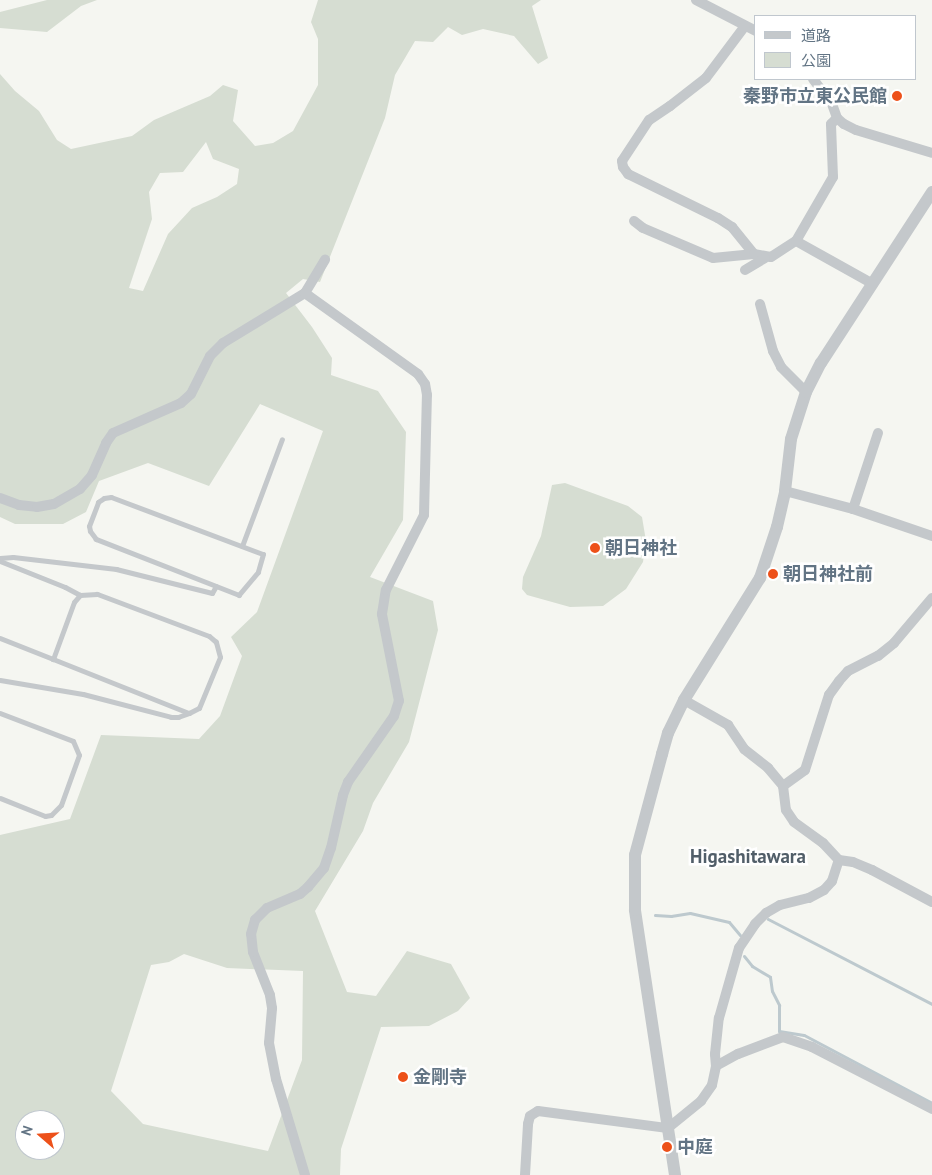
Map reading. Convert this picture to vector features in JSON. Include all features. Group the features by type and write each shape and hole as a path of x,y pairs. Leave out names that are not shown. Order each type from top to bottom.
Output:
{"street":[{"path":"696,0 754,30"},
{"path":"745,26 706,78 649,120 622,162 623,168 628,174 718,218 732,227 754,254"},
{"path":"814,80 832,104 837,118 856,130 932,153"},
{"path":"745,270 765,258 771,257 796,241 833,177 831,124 837,118"},
{"path":"675,1175 635,910 635,855 668,733 684,700 760,578 777,527 785,491 791,439 806,392 820,362 932,192"},
{"path":"634,221 643,228 712,258 754,254 765,258"},
{"path":"796,241 873,284"},
{"path":"0,498 19,505 37,507 67,498 80,489 92,474 106,443 113,433 181,403 191,394 210,356 223,343 305,294 325,260"},
{"path":"305,294 418,374 425,384 427,394 424,515 420,528 386,590 382,614 399,701 394,716 346,788 324,868 300,894 267,908 255,920 251,934 253,952 271,1001 269,1043 276,1079 305,1175"},
{"path":"760,304 773,351 781,367 806,392"},
{"path":"852,509 878,433"},
{"path":"785,491 852,509 932,536"},
{"path":"783,786 805,770 829,694 839,681 848,671 878,656 894,643 932,598"},
{"path":"684,700 728,725 744,749 768,768 783,786 786,810 794,822 824,843 839,860 853,862 872,870 932,902"},
{"path":"525,1175 528,1124 530,1116 538,1111 668,1128 701,1101 712,1085 716,1066 715,1054 719,1018 739,948 755,924 766,913 780,904 809,898 824,890 832,881 839,860"},
{"path":"716,1066 745,1050 783,1037 812,1047 932,1109"}],"lane":[{"path":"242,546 282,439"},
{"path":"111,497 264,554 258,572 240,594 216,586 96,539 90,531 90,526 98,502 104,498 111,497"},
{"path":"0,559 13,557 116,569 212,593 216,586"},
{"path":"0,559 65,586 80,595 97,594 209,636 216,642 220,657 206,696 199,708 178,717 171,717 83,694 0,680"},
{"path":"53,659 74,602 80,595"},
{"path":"0,638 189,713"},
{"path":"0,713 73,741 79,754 61,805 51,815 45,816 0,798"}],"green space":[{"path":"47,0 97,0 81,6 47,32 0,28 0,12"},
{"path":"318,0 541,0 532,6 548,58 538,64 514,36 483,29 462,35 448,27 433,42 415,41 395,75 385,118 320,282 303,279 286,293 312,327 332,358 331,375 378,391 406,432 403,520 370,577 433,601 438,630 409,742 373,803 363,831 315,911 347,992 376,996 407,951 451,964 470,998 458,1011 429,1026 381,1027 341,1149 340,1175 0,1175 0,835 70,819 101,735 199,739 220,716 242,656 231,637 257,612 323,431 260,404 209,486 148,463 99,481 86,512 63,524 15,524 0,517 0,74 15,91 39,111 57,140 71,149 132,136 154,120 210,96 223,85 238,90 233,121 255,146 273,143 293,131 318,85 318,39 311,22","holes":["206,142 213,159 239,169 237,184 217,197 192,208 168,234 143,291 129,288 152,219 149,192 160,173 183,172","184,954 227,968 303,971 302,1060 268,1151 143,1124 111,1091 151,965 169,962"]},
{"path":"565,483 628,506 642,517 646,541 643,562 626,589 603,606 570,607 527,595 522,589 523,577 541,536 552,485"}],"waterway":[{"path":"655,915 671,916 690,913 729,922 740,935"},
{"path":"768,919 932,1004"},
{"path":"744,956 752,966 770,977 772,991 779,1005 779,1031 804,1035 932,1103"}],"place":[{"name":"秦野市立東公民館","path":"897,96"},
{"name":"朝日神社","path":"595,548"},
{"name":"朝日神社前","path":"773,574"},
{"name":"金剛寺","path":"403,1077"},
{"name":"中庭","path":"667,1147"}],"district":[{"name":"Higashitawara","path":"748,857"}]}
